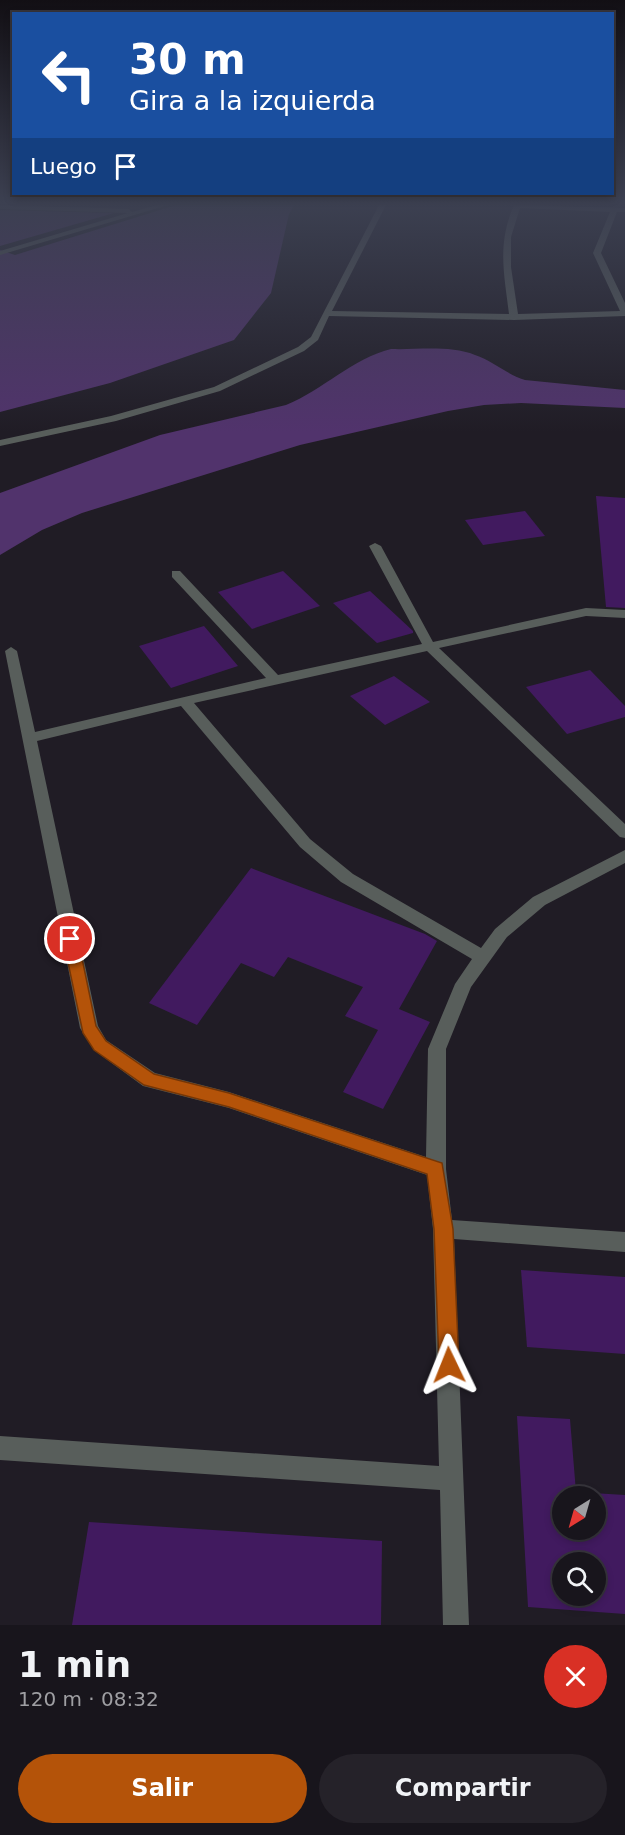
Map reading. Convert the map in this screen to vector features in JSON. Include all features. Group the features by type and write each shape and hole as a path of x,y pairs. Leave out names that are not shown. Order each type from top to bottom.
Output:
{"street":[{"path":"0,443 113,418 218,389 301,349 315,338 343,281"},
{"path":"509,281 514,317"},
{"path":"326,313 514,317 625,313 610,281"},
{"path":"375,546 429,646 625,833"},
{"path":"176,574 275,680"},
{"path":"29,738 275,680 586,612 625,614"},
{"path":"11,651 89,1028 100,1045 150,1080 229,1100 436,1169"},
{"path":"184,701 305,843 347,878 482,957"},
{"path":"456,1625 443,1229 436,1169 437,1049 464,984 501,933 539,901 625,856"},
{"path":"443,1229 625,1242"},
{"path":"0,1448 453,1479"}],"shaded area":[{"path":"0,281 274,281 271,293 234,340 110,383 0,412"},
{"path":"391,349 455,350 482,358 525,380 625,390 625,408 521,403 484,405 300,445 82,513 42,530 0,555 0,493 160,435 286,405 300,399 364,359"}],"building":[{"path":"596,496 625,498 625,608 606,607"},
{"path":"525,511 545,536 483,545 465,520"},
{"path":"283,571 320,606 252,629 218,592"},
{"path":"370,591 413,633 377,643 333,603"},
{"path":"204,626 238,666 171,688 139,646"},
{"path":"590,670 625,706 625,717 567,734 526,687"},
{"path":"394,676 430,702 385,725 350,696"},
{"path":"251,868 425,934 437,941 399,1009 430,1022 383,1109 343,1092 378,1030 345,1016 363,987 288,957 274,977 241,963 197,1025 149,1003"},
{"path":"521,1270 625,1277 625,1354 527,1347"},
{"path":"517,1416 570,1419 576,1486 552,1486 552,1540 606,1540 606,1494 625,1495 625,1614 528,1607"},
{"path":"89,1522 382,1541 381,1625 72,1625"}],"route":[{"path":"70,939 89,1028 100,1045 150,1080 229,1100 436,1169 443,1229 449,1365"}]}
